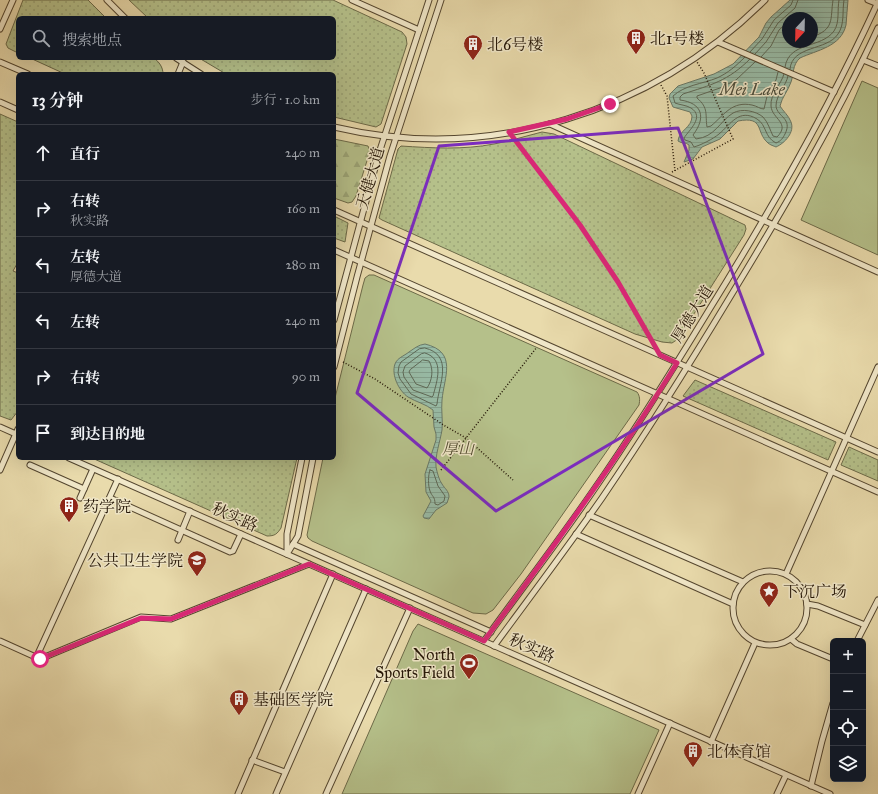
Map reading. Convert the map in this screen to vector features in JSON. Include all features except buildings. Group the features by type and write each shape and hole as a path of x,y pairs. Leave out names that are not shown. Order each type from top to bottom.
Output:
{"lane":[{"path":"0,29 13,0"},
{"path":"107,0 123,16"},
{"path":"352,0 419,30"},
{"name":"天健大道","path":"336,312 384,135 429,0"},
{"name":"天健大道","path":"336,358 370,226 396,136 441,0"},
{"path":"336,126 384,135 454,138 509,132 550,124 610,104 658,81 695,59 718,42 765,0"},
{"path":"868,0 878,3"},
{"name":"厚德大道","path":"484,641 593,492 658,394 764,220 834,92 878,3"},
{"name":"厚德大道","path":"494,646 576,534 668,399 774,224 863,60 878,28"},
{"path":"718,42 834,92"},
{"path":"180,60 198,72"},
{"path":"863,60 878,66"},
{"path":"0,62 23,72"},
{"path":"179,72 183,62"},
{"path":"0,102 16,109"},
{"path":"550,124 878,272"},
{"path":"336,211 878,452"},
{"path":"336,251 878,492"},
{"path":"786,574 878,367"},
{"path":"0,427 16,433"},
{"path":"0,470 16,435"},
{"name":"秋实路","path":"74,460 830,794"},
{"path":"287,554 287,534 302,460"},
{"path":"287,554 298,536 313,460"},
{"path":"30,465 84,489"},
{"path":"80,498 93,468"},
{"path":"36,658 118,479"},
{"path":"110,498 230,552 233,551 241,534"},
{"path":"178,540 190,512"},
{"path":"589,515 743,582"},
{"path":"576,534 733,604"},
{"path":"293,544 491,632"},
{"path":"0,641 40,659 141,618 171,619 309,564"},
{"path":"764,571 778,571 786,574 796,581 804,592 807,604 805,620 798,632 791,639 774,644 755,643 743,632 733,615 735,596 743,582 751,576 764,571"},
{"path":"238,794 333,574"},
{"path":"276,794 366,589"},
{"path":"859,638 878,600"},
{"path":"807,604 818,606 865,626"},
{"path":"326,794 410,608"},
{"path":"791,639 797,644 830,657"},
{"path":"712,742 755,643"},
{"path":"811,786 831,710"},
{"path":"640,793 670,723"},
{"path":"252,760 285,772"},
{"path":"778,794 786,775"}],"path":[{"path":"666,176 733,139 704,73 695,59"},
{"path":"658,81 667,96 675,171"},
{"path":"509,132 580,225 618,282 660,355"},
{"path":"442,470 541,342"},
{"path":"336,358 375,379 445,426 466,438 513,480"}],"highlighted area":[{"path":"678,128 763,354 496,511 357,393 439,146"}],"green space":[{"path":"23,0 88,0 104,16 17,16"},
{"path":"129,0 333,0 402,32 406,37 407,44 381,124 376,127 336,117 336,72 223,72 202,60 336,60 336,16 146,16"},
{"path":"16,18 16,52 8,48 6,44"},
{"path":"34,60 157,60 163,72 61,72"},
{"path":"862,81 878,88 878,255 801,220"},
{"path":"0,114 16,121 16,266 13,271 16,272 16,414 11,420 0,416"},
{"path":"542,132 554,134 745,225 746,229 744,235 678,339 672,343 662,342 635,334 379,218 398,149 401,146 459,148 482,146"},
{"path":"336,139 368,146 370,151 356,196 352,202 348,203 336,199"},
{"path":"336,217 348,223 345,242 336,239"},
{"name":"厚山","path":"369,275 374,275 637,392 639,395 639,405 521,574 493,610 486,614 473,613 308,538 307,535 323,460 336,460 336,394 365,278"},
{"path":"695,380 836,442 828,460 683,396"},
{"path":"849,447 878,460 878,481 841,465"},
{"path":"96,460 297,460 281,528 276,534 267,536"},
{"name":"North Sports Field","path":"418,624 659,730 630,794 342,794 413,631"}],"water":[{"name":"Mei Lake","path":"790,0 848,0 846,25 839,38 828,47 800,58 797,61 791,82 780,106 789,118 792,126 792,130 783,143 776,147 769,144 764,139 756,123 747,120 738,121 720,139 702,147 693,159 684,162 689,150 689,145 678,141 681,134 690,123 692,116 690,112 673,107 669,98 670,94 678,86 714,74 733,64 759,37 766,23"},
{"path":"425,344 442,353 447,366 442,400 442,430 437,453 436,467 439,478 448,492 449,497 447,503 436,510 429,519 424,518 423,516 431,501 426,492 425,474 436,440 433,410 408,397 399,387 394,373 397,360 420,345"}],"place":[{"name":"北1号楼","path":"636,55"},
{"name":"北6号楼","path":"473,61"},
{"name":"药学院","path":"69,523"},
{"name":"公共卫生学院","path":"197,577"},
{"name":"下沉广场","path":"769,608"},
{"name":"North Sports Field","path":"469,680"},
{"name":"基础医学院","path":"239,716"},
{"name":"北体育馆","path":"693,768"}],"route":[{"path":"40,659 141,618 171,619 309,564 484,641 593,492 677,363 660,355 618,282 580,225 509,132 567,119 610,104"}]}
